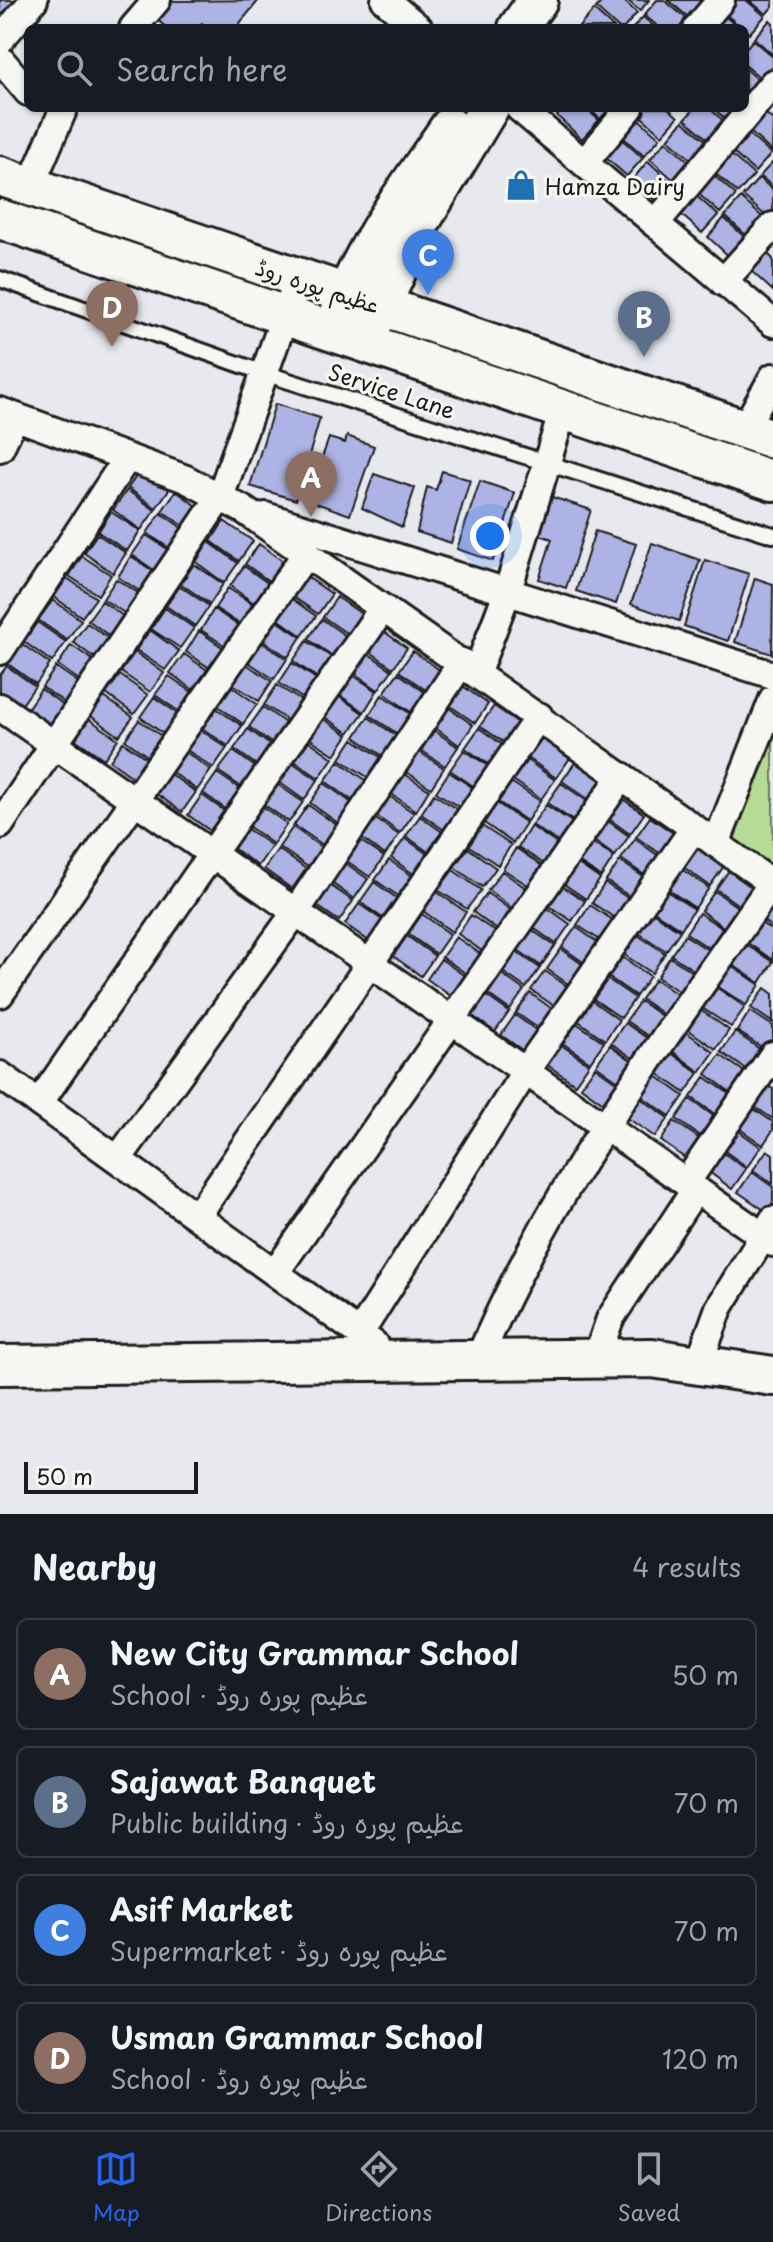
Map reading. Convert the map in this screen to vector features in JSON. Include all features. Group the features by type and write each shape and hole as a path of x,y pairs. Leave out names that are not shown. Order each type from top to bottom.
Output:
{"main road":[{"path":"521,24 538,0"},
{"path":"546,24 562,0"},
{"path":"350,338 390,215 460,112"},
{"path":"362,300 416,229 487,112"},
{"name":"عظیم پورہ روڈ","path":"15,181 758,434"},
{"name":"عظیم پورہ روڈ","path":"0,219 773,481"},
{"path":"0,1365 596,1359 699,1363 773,1376"}],"street":[{"path":"0,40 34,0"},
{"path":"136,24 157,0"},
{"path":"700,24 721,0"},
{"path":"0,59 24,87"},
{"path":"749,112 773,83"},
{"path":"15,181 60,112"},
{"path":"524,112 773,323"},
{"path":"584,163 627,112"},
{"path":"655,224 749,112"},
{"path":"723,282 773,226"},
{"path":"0,825 220,497 298,279"},
{"path":"758,434 773,377"},
{"path":"118,1159 470,667 508,590 563,410"},
{"path":"0,448 8,414 186,479 244,510 772,883 606,1128 515,1280 479,1359"},
{"path":"0,651 127,458"},
{"path":"244,510 773,675"},
{"path":"0,994 305,555"},
{"path":"39,1103 383,608"},
{"path":"716,844 773,699"},
{"path":"0,707 606,1128 691,1186 769,1233 719,1308 699,1363"},
{"path":"197,1216 371,966 539,716"},
{"path":"275,1273 622,776"},
{"path":"360,1333 525,1072 694,828"},
{"path":"596,1359 614,1311 773,1055"},
{"path":"0,1075 396,1360"}],"lane":[{"name":"Service Lane","path":"0,279 264,373 773,535"}],"green space":[{"path":"773,730 773,873 719,836"}],"building":[{"path":"0,0 21,0 3,21 0,19"},
{"path":"170,0 259,0 239,24 162,24 155,18"},
{"path":"603,0 623,0 637,13 627,24 614,24 596,8"},
{"path":"627,0 649,0 640,11"},
{"path":"657,0 664,0 687,19 683,24 655,24 644,15"},
{"path":"668,0 703,0 688,17"},
{"path":"733,0 746,0 765,16 749,34 749,24 737,24 723,12"},
{"path":"749,0 773,0 773,6 766,14"},
{"path":"594,10 610,24 582,24"},
{"path":"721,13 734,24 712,24"},
{"path":"643,17 651,24 637,24"},
{"path":"770,20 773,23 773,55 754,38"},
{"path":"753,40 773,57 773,70 764,81 749,68 749,44"},
{"path":"749,72 762,83 749,96"},
{"path":"763,111 773,120 772,152 747,129"},
{"path":"560,112 590,112 599,120 582,139 557,116"},
{"path":"592,112 606,112 600,119"},
{"path":"636,112 672,112 678,117 662,135"},
{"path":"691,112 714,112 727,124 711,142 685,119"},
{"path":"718,112 738,112 729,122"},
{"path":"634,115 660,138 644,156 618,133"},
{"path":"683,121 710,144 694,162 668,139"},
{"path":"745,131 771,154 755,172 729,149"},
{"path":"617,135 643,158 627,176 600,153"},
{"path":"666,141 692,164 676,182 650,159"},
{"path":"727,151 754,175 738,193 711,170"},
{"path":"648,161 674,185 658,203 632,180"},
{"path":"773,162 773,187 760,176"},
{"path":"710,172 736,195 720,213 694,190"},
{"path":"759,178 773,190 773,215 769,219 743,196"},
{"path":"692,192 718,215 702,233 676,210"},
{"path":"741,198 767,221 751,240 725,216"},
{"path":"724,218 750,242 733,260 708,237"},
{"path":"766,252 773,259 773,291 750,270"},
{"path":"275,404 320,418 296,500 250,486"},
{"path":"347,436 374,446 350,515 307,500 329,438 345,443"},
{"path":"142,468 170,488 156,508 128,488"},
{"path":"442,471 470,480 451,543 417,532 427,487 436,490"},
{"path":"374,474 415,488 402,527 362,508"},
{"path":"480,481 515,493 493,561 457,549"},
{"path":"127,490 155,510 141,530 113,510"},
{"path":"176,491 204,511 191,531 162,511"},
{"path":"549,496 591,510 566,588 539,579 552,539 537,534"},
{"path":"111,512 140,531 127,551 98,532"},
{"path":"161,513 189,533 176,553 147,533"},
{"path":"224,521 253,541 239,561 211,541"},
{"path":"595,531 636,544 616,604 576,591"},
{"path":"97,534 126,553 113,573 84,553"},
{"path":"146,535 175,554 161,575 132,555"},
{"path":"209,542 238,563 224,583 196,562"},
{"path":"652,543 700,560 679,621 631,604"},
{"path":"259,544 287,564 273,584 245,564"},
{"path":"82,556 111,575 98,595 69,576"},
{"path":"131,556 160,576 147,596 118,577"},
{"path":"705,560 749,574 728,641 684,626"},
{"path":"194,564 223,584 210,604 181,584"},
{"path":"244,566 272,586 258,606 230,586"},
{"path":"303,574 332,594 318,614 289,594"},
{"path":"67,578 96,598 82,617 54,597"},
{"path":"755,578 773,584 772,654 735,642"},
{"path":"116,579 146,598 132,618 103,599"},
{"path":"180,586 209,606 195,626 166,606"},
{"path":"228,588 257,607 244,627 215,608"},
{"path":"288,596 316,616 302,636 274,616"},
{"path":"337,597 366,617 352,637 323,617"},
{"path":"53,600 81,620 67,640 38,620"},
{"path":"102,601 130,621 116,641 88,620"},
{"path":"165,608 194,628 180,648 151,629"},
{"path":"214,609 243,629 230,649 201,630"},
{"path":"273,618 301,637 288,657 259,638"},
{"path":"322,619 350,639 337,659 308,639"},
{"path":"37,622 66,642 52,662 23,641"},
{"path":"87,623 115,643 101,663 73,642"},
{"path":"379,628 407,648 393,668 365,648"},
{"path":"150,630 179,651 165,670 136,650"},
{"path":"199,631 228,651 214,671 186,652"},
{"path":"258,640 287,659 274,679 245,660"},
{"path":"307,641 336,660 322,681 293,661"},
{"path":"22,644 50,664 36,684 8,664"},
{"path":"71,645 100,665 86,685 58,665"},
{"path":"363,650 392,670 378,690 350,670"},
{"path":"413,651 441,671 427,691 399,671"},
{"path":"135,652 164,673 150,692 121,672"},
{"path":"184,654 213,674 199,694 170,673"},
{"path":"243,662 272,681 259,701 230,682"},
{"path":"292,663 321,682 308,702 279,683"},
{"path":"7,666 35,686 21,706 0,691 0,675"},
{"path":"56,667 85,687 71,707 42,687"},
{"path":"348,672 377,691 364,712 335,692"},
{"path":"398,673 426,693 412,713 384,693"},
{"path":"120,675 148,695 134,714 106,694"},
{"path":"169,676 198,696 184,715 155,695"},
{"path":"228,684 257,704 243,724 215,704"},
{"path":"460,684 488,704 475,723 446,703"},
{"path":"277,685 306,704 293,724 264,705"},
{"path":"41,689 69,709 55,729 27,709"},
{"path":"334,693 363,713 349,733 320,714"},
{"path":"382,695 411,714 398,734 369,715"},
{"path":"104,697 133,717 119,736 91,716"},
{"path":"154,697 183,717 168,737 140,717"},
{"path":"445,705 473,725 459,745 431,725"},
{"path":"213,706 242,726 228,746 199,726"},
{"path":"494,706 523,726 509,746 480,726"},
{"path":"263,707 291,727 277,747 249,727"},
{"path":"319,716 348,735 335,755 306,736"},
{"path":"368,717 397,736 383,756 355,737"},
{"path":"89,719 118,739 104,759 75,739"},
{"path":"139,720 167,740 153,760 125,740"},
{"path":"429,727 458,747 445,766 416,747"},
{"path":"198,728 227,748 213,768 184,748"},
{"path":"479,728 507,748 494,768 465,748"},
{"path":"248,729 276,749 262,769 234,749"},
{"path":"305,738 333,758 319,778 290,758"},
{"path":"542,738 570,758 556,778 528,758"},
{"path":"353,739 382,758 369,778 340,759"},
{"path":"123,742 152,762 138,781 110,761"},
{"path":"415,749 444,768 431,788 402,769"},
{"path":"183,750 211,770 197,790 169,770"},
{"path":"464,750 493,769 479,790 450,770"},
{"path":"233,751 261,771 247,791 218,771"},
{"path":"289,760 318,780 304,800 276,780"},
{"path":"527,760 555,780 541,799 513,780"},
{"path":"339,761 367,781 353,801 325,781"},
{"path":"576,761 605,781 591,801 562,781"},
{"path":"400,771 429,790 416,811 387,791"},
{"path":"167,772 196,792 182,812 154,792"},
{"path":"449,772 478,791 465,811 436,792"},
{"path":"217,773 246,793 231,813 203,793"},
{"path":"274,782 303,802 289,822 260,802"},
{"path":"511,782 540,801 527,821 498,802"},
{"path":"324,783 352,803 338,823 310,803"},
{"path":"561,783 590,803 576,823 547,803"},
{"path":"385,793 414,813 400,833 372,813"},
{"path":"434,794 463,813 450,834 421,814"},
{"path":"616,794 644,814 630,834 602,814"},
{"path":"202,795 230,815 216,835 188,815"},
{"path":"497,803 526,823 513,843 484,823"},
{"path":"259,804 287,824 273,844 245,824"},
{"path":"308,805 337,825 323,845 294,825"},
{"path":"546,805 575,824 561,844 532,825"},
{"path":"370,815 399,835 385,855 357,835"},
{"path":"420,816 448,836 434,856 406,836"},
{"path":"601,816 629,836 615,856 587,836"},
{"path":"650,817 679,837 665,857 636,837"},
{"path":"243,826 272,846 258,866 230,846"},
{"path":"482,826 511,845 498,865 469,846"},
{"path":"531,826 560,846 547,866 518,847"},
{"path":"293,827 321,847 308,867 279,847"},
{"path":"355,837 384,857 370,877 341,857"},
{"path":"405,838 433,858 419,878 391,858"},
{"path":"585,838 614,857 601,877 572,858"},
{"path":"635,839 663,859 650,879 621,859"},
{"path":"696,846 724,866 710,886 682,866"},
{"path":"468,848 496,868 482,887 454,867"},
{"path":"516,848 545,868 532,888 503,869"},
{"path":"278,849 306,869 292,889 264,869"},
{"path":"340,859 368,879 354,899 326,879"},
{"path":"571,859 600,879 586,899 558,880"},
{"path":"389,860 418,880 404,900 375,880"},
{"path":"620,861 648,880 635,900 606,881"},
{"path":"680,868 709,888 695,908 666,888"},
{"path":"730,869 758,889 744,909 716,889"},
{"path":"453,870 481,890 467,909 438,890"},
{"path":"502,871 530,891 516,911 488,890"},
{"path":"324,881 353,901 339,921 310,901"},
{"path":"374,882 402,902 388,922 360,902"},
{"path":"556,882 585,901 572,921 543,902"},
{"path":"605,883 634,902 621,922 592,903"},
{"path":"665,890 694,909 681,929 652,910"},
{"path":"715,891 743,911 729,931 701,911"},
{"path":"437,892 466,912 452,932 423,911"},
{"path":"487,893 515,913 501,933 473,912"},
{"path":"773,903 773,928 762,920"},
{"path":"359,904 388,924 373,944 345,924"},
{"path":"542,904 570,924 556,944 528,924"},
{"path":"590,905 619,924 606,944 577,925"},
{"path":"651,911 680,931 666,951 637,932"},
{"path":"699,913 728,932 715,952 686,933"},
{"path":"422,914 450,934 436,954 408,934"},
{"path":"471,915 500,935 486,954 458,934"},
{"path":"760,922 773,931 773,960 746,942"},
{"path":"526,926 555,946 541,966 512,946"},
{"path":"576,927 604,947 590,967 562,947"},
{"path":"636,934 665,953 652,973 623,954"},
{"path":"685,935 714,954 700,974 671,955"},
{"path":"407,936 435,956 421,976 393,956"},
{"path":"456,937 485,957 471,977 442,957"},
{"path":"745,944 773,962 760,983 731,964"},
{"path":"511,948 540,968 526,988 497,968"},
{"path":"561,949 589,969 575,989 547,969"},
{"path":"621,956 650,976 636,996 607,976"},
{"path":"670,957 699,976 686,996 657,977"},
{"path":"441,959 469,979 455,999 427,979"},
{"path":"731,965 760,985 746,1005 717,986"},
{"path":"496,970 524,990 510,1010 482,990"},
{"path":"545,971 574,991 560,1010 531,990"},
{"path":"606,978 635,998 621,1018 592,998"},
{"path":"655,979 684,999 670,1019 641,999"},
{"path":"716,987 745,1007 731,1027 702,1008"},
{"path":"765,988 773,994 773,1023 751,1008"},
{"path":"481,992 509,1012 495,1032 467,1012"},
{"path":"530,993 558,1013 545,1033 516,1013"},
{"path":"591,1000 619,1020 605,1040 577,1020"},
{"path":"640,1001 669,1021 655,1041 626,1021"},
{"path":"701,1010 729,1030 716,1049 687,1029"},
{"path":"750,1011 773,1026 773,1039 766,1050 737,1031"},
{"path":"515,1015 543,1035 529,1055 501,1035"},
{"path":"575,1022 604,1042 590,1062 561,1042"},
{"path":"625,1023 654,1043 640,1063 611,1043"},
{"path":"686,1032 714,1052 700,1072 672,1051"},
{"path":"735,1032 764,1052 750,1072 721,1052"},
{"path":"560,1044 589,1064 575,1084 546,1064"},
{"path":"610,1045 638,1065 624,1085 596,1065"},
{"path":"671,1053 699,1073 685,1093 657,1073"},
{"path":"720,1055 749,1075 734,1095 706,1074"},
{"path":"595,1067 623,1087 609,1107 581,1087"},
{"path":"656,1076 684,1096 670,1116 641,1096"},
{"path":"705,1077 734,1097 719,1117 691,1097"},
{"path":"763,1083 773,1089 773,1119 749,1103"},
{"path":"640,1098 669,1118 655,1137 626,1117"},
{"path":"690,1099 718,1119 704,1139 676,1119"},
{"path":"748,1105 773,1122 773,1130 763,1145 734,1125"},
{"path":"674,1121 703,1141 689,1161 661,1141"},
{"path":"733,1127 761,1147 747,1167 719,1147"},
{"path":"718,1149 746,1169 732,1189 704,1168"},
{"path":"767,1150 773,1154 773,1184 753,1170"},
{"path":"752,1172 773,1187 773,1202 767,1212 738,1192"}],"place":[{"name":"Hamza Dairy","path":"521,185"},
{"name":"Asif Market","path":"428,295"},
{"name":"Usman Grammar School","path":"112,347"},
{"name":"Sajawat Banquet","path":"644,357"},
{"name":"New City Grammar School","path":"311,517"}]}
